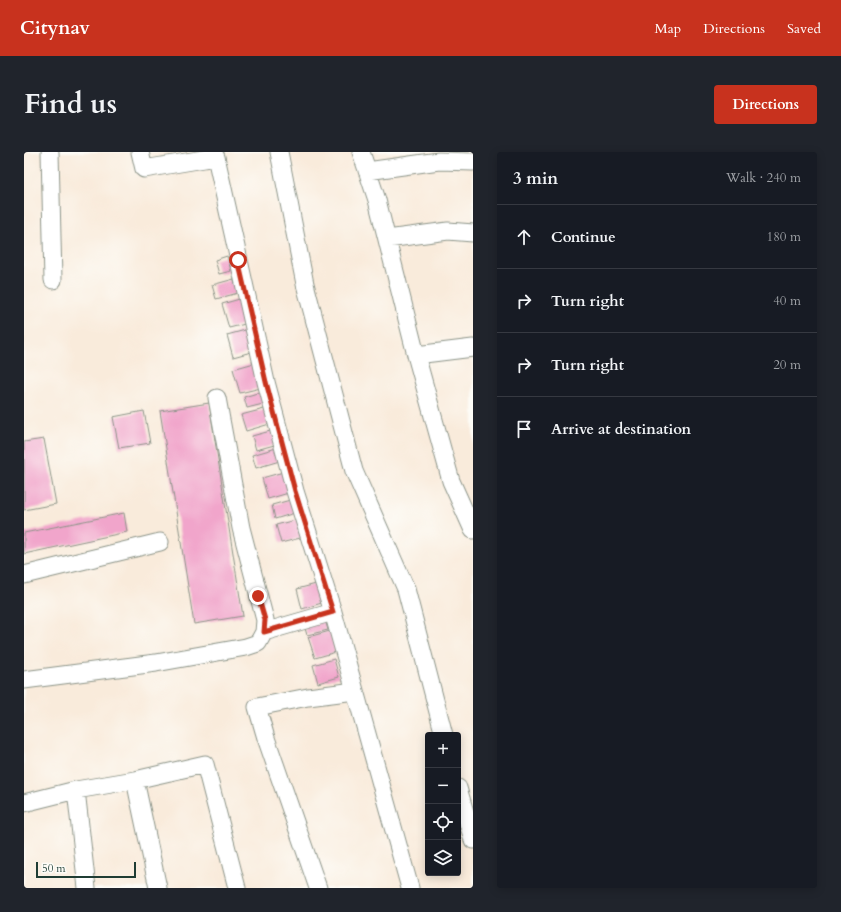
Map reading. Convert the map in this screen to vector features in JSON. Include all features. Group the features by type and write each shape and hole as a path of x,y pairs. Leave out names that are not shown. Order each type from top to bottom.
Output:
{"street":[{"path":"50,152 53,280"},
{"path":"140,152 144,168 216,157 266,382 295,491 333,612 410,888"},
{"path":"279,152 305,284 354,471 406,589 443,732"},
{"path":"361,152 388,239 416,355 451,481 473,530"},
{"path":"367,171 420,158 439,161 473,162"},
{"path":"388,239 448,231 473,233"},
{"path":"416,355 473,348"},
{"path":"24,680 156,663 246,647 258,643 264,632 265,620 241,528 217,398"},
{"path":"24,575 160,542"},
{"path":"264,632 333,612"},
{"path":"318,888 266,738 257,707 308,697 355,691"},
{"path":"24,803 76,790 135,780 204,764 237,888"},
{"path":"135,780 158,888"},
{"path":"76,790 87,888"},
{"path":"461,798 473,840"}],"building":[{"path":"227,256 231,271 219,274 215,260"},
{"path":"234,279 238,293 216,299 212,285"},
{"path":"243,298 249,323 229,328 222,304"},
{"path":"249,329 255,351 233,357 227,335"},
{"path":"258,362 265,387 240,393 233,369"},
{"path":"264,391 267,403 247,408 244,397"},
{"path":"209,403 243,616 194,624 160,411"},
{"path":"268,408 273,423 246,431 241,415"},
{"path":"144,411 150,443 119,448 113,417"},
{"path":"274,430 278,444 256,450 252,436"},
{"path":"44,439 56,504 24,510 24,442"},
{"path":"280,447 283,460 256,468 252,455"},
{"path":"287,471 292,492 268,499 262,478"},
{"path":"294,499 298,512 275,519 272,505"},
{"path":"124,513 127,532 24,554 24,533"},
{"path":"299,519 304,537 281,543 276,525"},
{"path":"320,583 325,602 302,609 297,589"},
{"path":"324,616 328,630 307,635 303,622"},
{"path":"330,631 336,652 315,658 308,637"},
{"path":"334,659 339,677 318,683 313,665"}],"route":[{"path":"238,260 266,382 295,491 333,612 264,632 265,620 258,596"}]}
